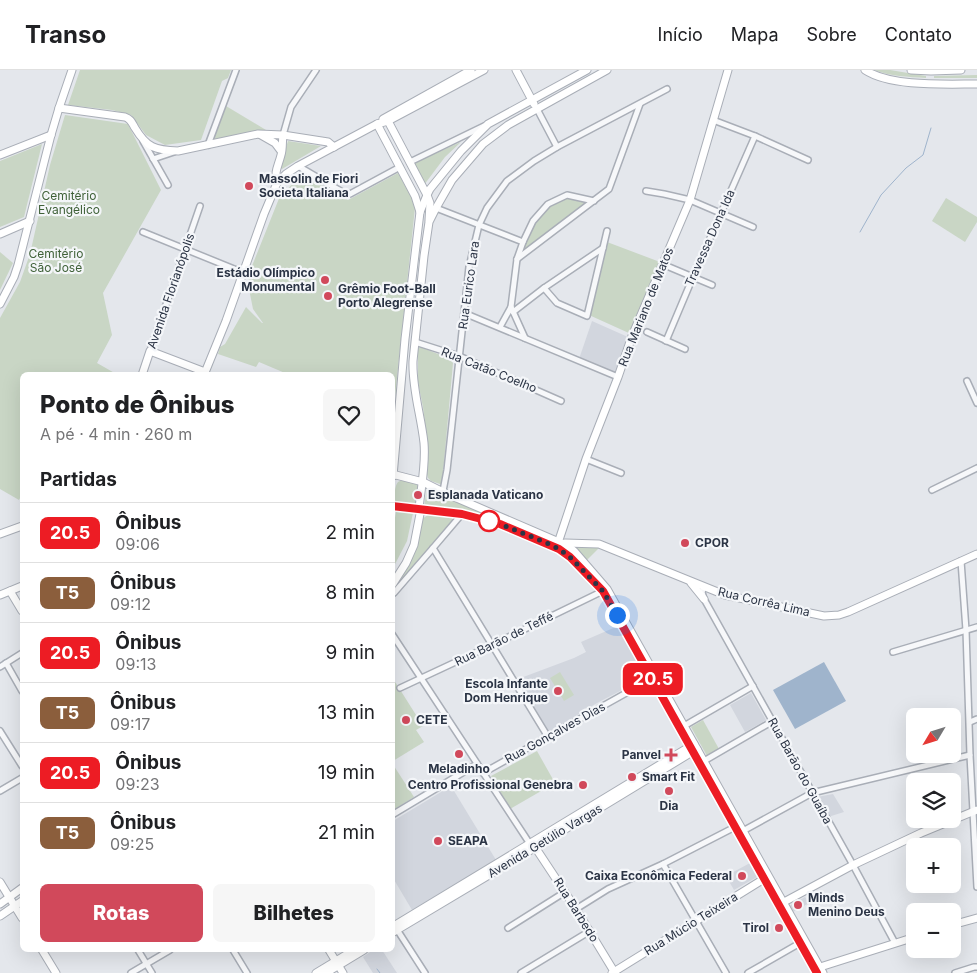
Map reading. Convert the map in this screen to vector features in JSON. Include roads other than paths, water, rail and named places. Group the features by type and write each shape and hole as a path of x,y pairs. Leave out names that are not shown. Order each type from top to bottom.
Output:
{"main road":[{"path":"0,304 18,266 58,108 72,70"},
{"path":"377,124 381,119 471,70"},
{"path":"205,372 277,183 298,166 484,70"},
{"path":"516,70 537,109"},
{"path":"395,452 405,339 420,212 427,195 461,150 488,124 587,70"},
{"path":"429,222 452,180 483,144 508,125 607,70"},
{"name":"Rua Mariano de Matos","path":"558,543 586,459 632,336 690,200 728,70"},
{"path":"865,70 879,77 891,80 915,83 977,84"},
{"path":"911,70 961,70"},
{"path":"58,108 125,116 131,121 141,139 153,147 166,150 178,151 258,134 283,135 328,142 334,147"},
{"path":"388,121 430,203 412,376 424,445 423,482 420,514 414,545 395,587"},
{"path":"377,124 415,196 420,212"},
{"path":"258,134 275,143 282,152"},
{"path":"0,155 51,135"},
{"path":"277,183 275,176 276,168 282,152 283,135"},
{"path":"0,234 30,222"},
{"path":"150,351 199,372"},
{"name":"Avenida Florianópolis","path":"143,372 150,351"},
{"path":"395,475 423,482 568,546 575,552 605,590 634,636 739,831 784,902 818,970"},
{"path":"395,506 462,514 494,522 547,543 570,557 605,590 676,720 704,761 739,831"},
{"path":"0,534 20,527"},
{"name":"Rua Corrêa Lima","path":"547,543 599,544 725,595 824,616 848,612 977,554"},
{"path":"687,580 694,585 704,599"},
{"path":"0,599 20,587"},
{"path":"0,594 20,591"},
{"path":"11,593 20,608"},
{"path":"624,626 634,636"},
{"path":"653,669 653,678 661,685"},
{"name":"Avenida Getúlio Vargas","path":"395,929 694,748"},
{"path":"784,902 853,865 921,833 975,811"},
{"name":"Rua Barbedo","path":"533,846 576,909 614,973"},
{"path":"767,877 800,944 818,970"},
{"name":"Rua Múcio Teixeira","path":"614,973 767,877"},
{"path":"0,882 20,915"},
{"path":"0,904 20,890"},
{"path":"0,916 20,902"},
{"path":"961,922 977,918"},
{"path":"818,970 906,940"},
{"path":"43,952 56,973"},
{"path":"330,952 343,973"},
{"path":"326,973 351,952"},
{"path":"316,973 360,952"}],"street":[{"path":"208,145 236,70"},
{"path":"283,135 291,107 316,70"},
{"name":"Rua Eurico Lara","path":"443,491 447,470 469,267 478,225 487,208 507,181 534,161 667,89"},
{"path":"516,259 609,189 640,104"},
{"path":"537,109 557,147"},
{"path":"713,120 755,136 808,160"},
{"path":"410,162 488,124"},
{"name":"Travessa Dona Ida","path":"666,341 692,277 755,136"},
{"path":"141,139 168,186"},
{"path":"152,158 178,151"},
{"path":"298,166 344,193 350,194 400,167"},
{"path":"646,191 690,200 753,227"},
{"path":"526,338 512,309 516,259 533,221 548,204 567,195 594,201"},
{"name":"Avenida Florianópolis","path":"150,351 200,206"},
{"path":"436,208 523,242"},
{"path":"544,288 557,303 587,316 607,231"},
{"path":"143,232 244,273"},
{"path":"500,327 512,309 603,248"},
{"path":"662,264 712,285"},
{"path":"464,313 618,377"},
{"path":"647,332 685,349"},
{"name":"Rua Catão Coelho","path":"415,342 459,356 561,401"},
{"path":"967,381 977,403"},
{"path":"586,459 621,473"},
{"path":"932,490 977,468"},
{"path":"395,588 462,514"},
{"path":"433,548 548,737"},
{"path":"961,561 966,630 970,755 975,811 977,887"},
{"name":"Rua Barão do Guaíba","path":"708,588 702,592 704,599 895,943"},
{"name":"Rua Barão de Teffé","path":"400,688 605,590"},
{"path":"893,652 977,627"},
{"path":"395,639 533,846"},
{"path":"0,667 20,655"},
{"path":"6,664 20,688"},
{"name":"Rua Gonçalves Dias","path":"483,773 653,678"},
{"path":"676,720 684,726 753,686"},
{"path":"970,722 977,719"},
{"path":"704,761 773,721"},
{"path":"0,731 20,763"},
{"path":"576,909 608,890 739,831 812,792 970,755"},
{"path":"395,813 477,764"},
{"path":"0,791 20,779"},
{"path":"663,864 726,973"},
{"path":"508,928 565,892"},
{"path":"395,931 425,973"},
{"path":"521,973 590,932"},
{"path":"748,973 800,944"},
{"path":"139,952 152,973"},
{"path":"132,973 167,952"},
{"path":"234,952 247,973"},
{"path":"955,973 977,967"}],"water":[{"path":"824,662 846,701 795,729 773,690"}],"waterway":[{"path":"860,232 881,195 906,168 923,155 931,128"},
{"path":"377,969 380,973"}],"place":[{"name":"Massolin de Fiori Societa Italiana","path":"249,186"},
{"name":"Estádio Olímpico Monumental","path":"325,280"},
{"name":"Grêmio Foot-Ball Porto Alegrense","path":"328,296"},
{"name":"Esplanada Vaticano","path":"418,495"},
{"name":"CPOR","path":"685,543"},
{"name":"Escola Infante Dom Henrique","path":"558,691"},
{"name":"CETE","path":"406,720"},
{"name":"Meladinho","path":"459,754"},
{"name":"Panvel","path":"671,755"},
{"name":"Smart Fit","path":"632,777"},
{"name":"Centro Profissional Genebra","path":"583,785"},
{"name":"Dia","path":"669,791"},
{"name":"SEAPA","path":"438,841"},
{"name":"Caixa Econômica Federal","path":"742,876"},
{"name":"Minds Menino Deus","path":"798,905"},
{"name":"Tirol","path":"779,928"}],"park label":[{"name":"Cemitério Evangélico","path":"69,203"},
{"name":"Cemitério São José","path":"56,261"}]}
